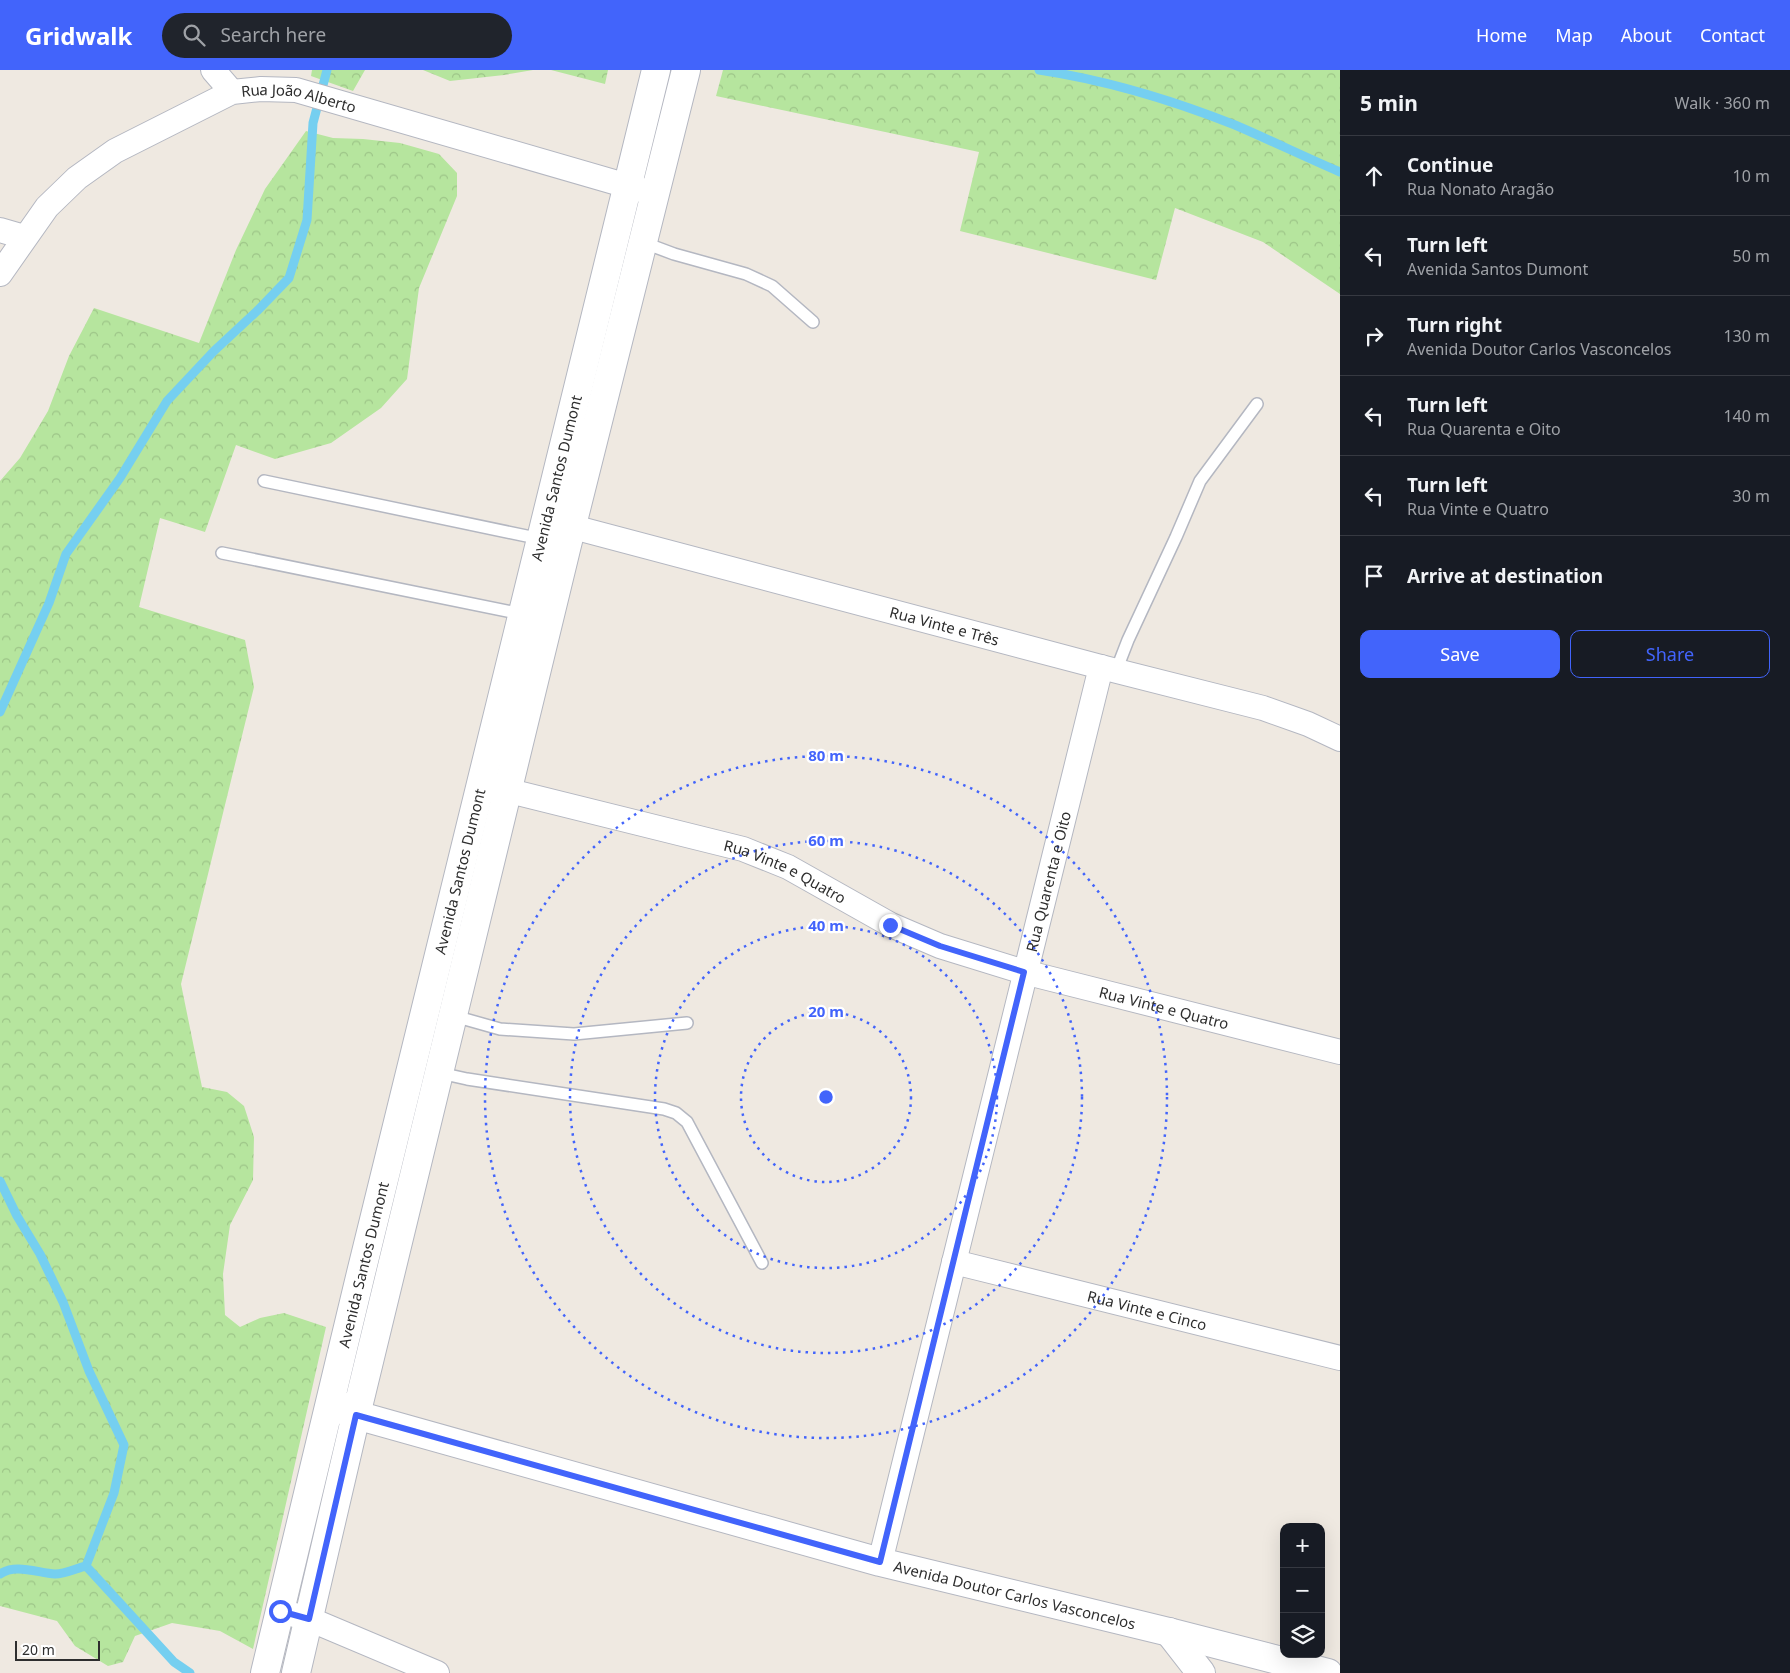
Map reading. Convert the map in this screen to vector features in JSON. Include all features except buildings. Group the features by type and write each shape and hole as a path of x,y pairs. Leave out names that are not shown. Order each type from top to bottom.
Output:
{"main road":[{"name":"Avenida Santos Dumont","path":"296,1673 356,1415 509,792 555,536 627,186 656,70"},
{"name":"Avenida Santos Dumont","path":"265,1673 522,614 555,536 642,242 686,70"},
{"path":"356,1415 345,1411 339,1402 339,1396 355,1325 361,1273"},
{"name":"Avenida Doutor Carlos Vasconcelos","path":"356,1415 880,1562 1169,1632 1328,1673"},
{"path":"1169,1632 1173,1673"},
{"path":"1169,1632 1201,1673"}],"street":[{"path":"213,70 232,92"},
{"name":"Rua João Alberto","path":"0,274 24,237 47,207 77,178 115,151 232,92 296,90 654,193"},
{"path":"0,230 24,237"},
{"name":"Rua Vinte e Três","path":"555,536 1263,708 1308,724 1340,739"},
{"name":"Rua Quarenta e Oito","path":"880,1562 1024,972 1108,669"},
{"name":"Rua Vinte e Quatro","path":"481,783 509,792 743,848 788,867 890,925 940,946 1024,972 1340,1052"},
{"name":"Rua Vinte e Cinco","path":"954,1262 1340,1358"},
{"path":"280,1611 309,1619 437,1673"}],"lane":[{"path":"642,242 674,254 746,274 772,286 813,322"},
{"path":"1108,669 1128,640 1200,482 1257,404"},
{"path":"264,481 555,536"},
{"path":"222,553 522,614"},
{"path":"454,1016 500,1029 574,1034 687,1023"},
{"path":"440,1073 467,1079 664,1109 676,1113 687,1122 762,1264"}],"green space":[{"path":"312,70 365,70 353,91 311,76"},
{"path":"423,70 533,70 450,81"},
{"path":"551,70 608,70 605,84"},
{"path":"723,70 1340,70 1340,294 1263,242 1175,208 1156,280 960,231 979,152 716,96"},
{"path":"306,131 333,138 400,143 439,154 457,173 457,196 419,288 407,379 381,408 331,443 275,459 236,445 205,532 160,518 139,607 245,640 254,687 181,984 202,1087 227,1092 244,1106 254,1137 253,1180 230,1225 223,1274 225,1315 240,1327 260,1318 284,1313 326,1327 253,1649 220,1631 172,1623 135,1636 123,1662 108,1666 75,1646 57,1621 0,1606 0,481 20,458 48,411 69,356 94,308 199,343 236,250 265,189"}],"waterway":[{"path":"0,712 49,603 66,554 120,478 167,401 214,351 289,278 307,220 313,123 327,70"},
{"path":"1039,70 1114,85 1187,107 1235,125 1340,172"},
{"path":"0,1181 17,1216 40,1254 63,1302 89,1371 124,1445 114,1493 86,1566 59,1574 20,1569 13,1569 0,1574"},
{"path":"86,1566 174,1662 190,1673"}],"route":[{"path":"280,1611 309,1619 356,1415 880,1562 1024,972 940,946 890,925"}]}
